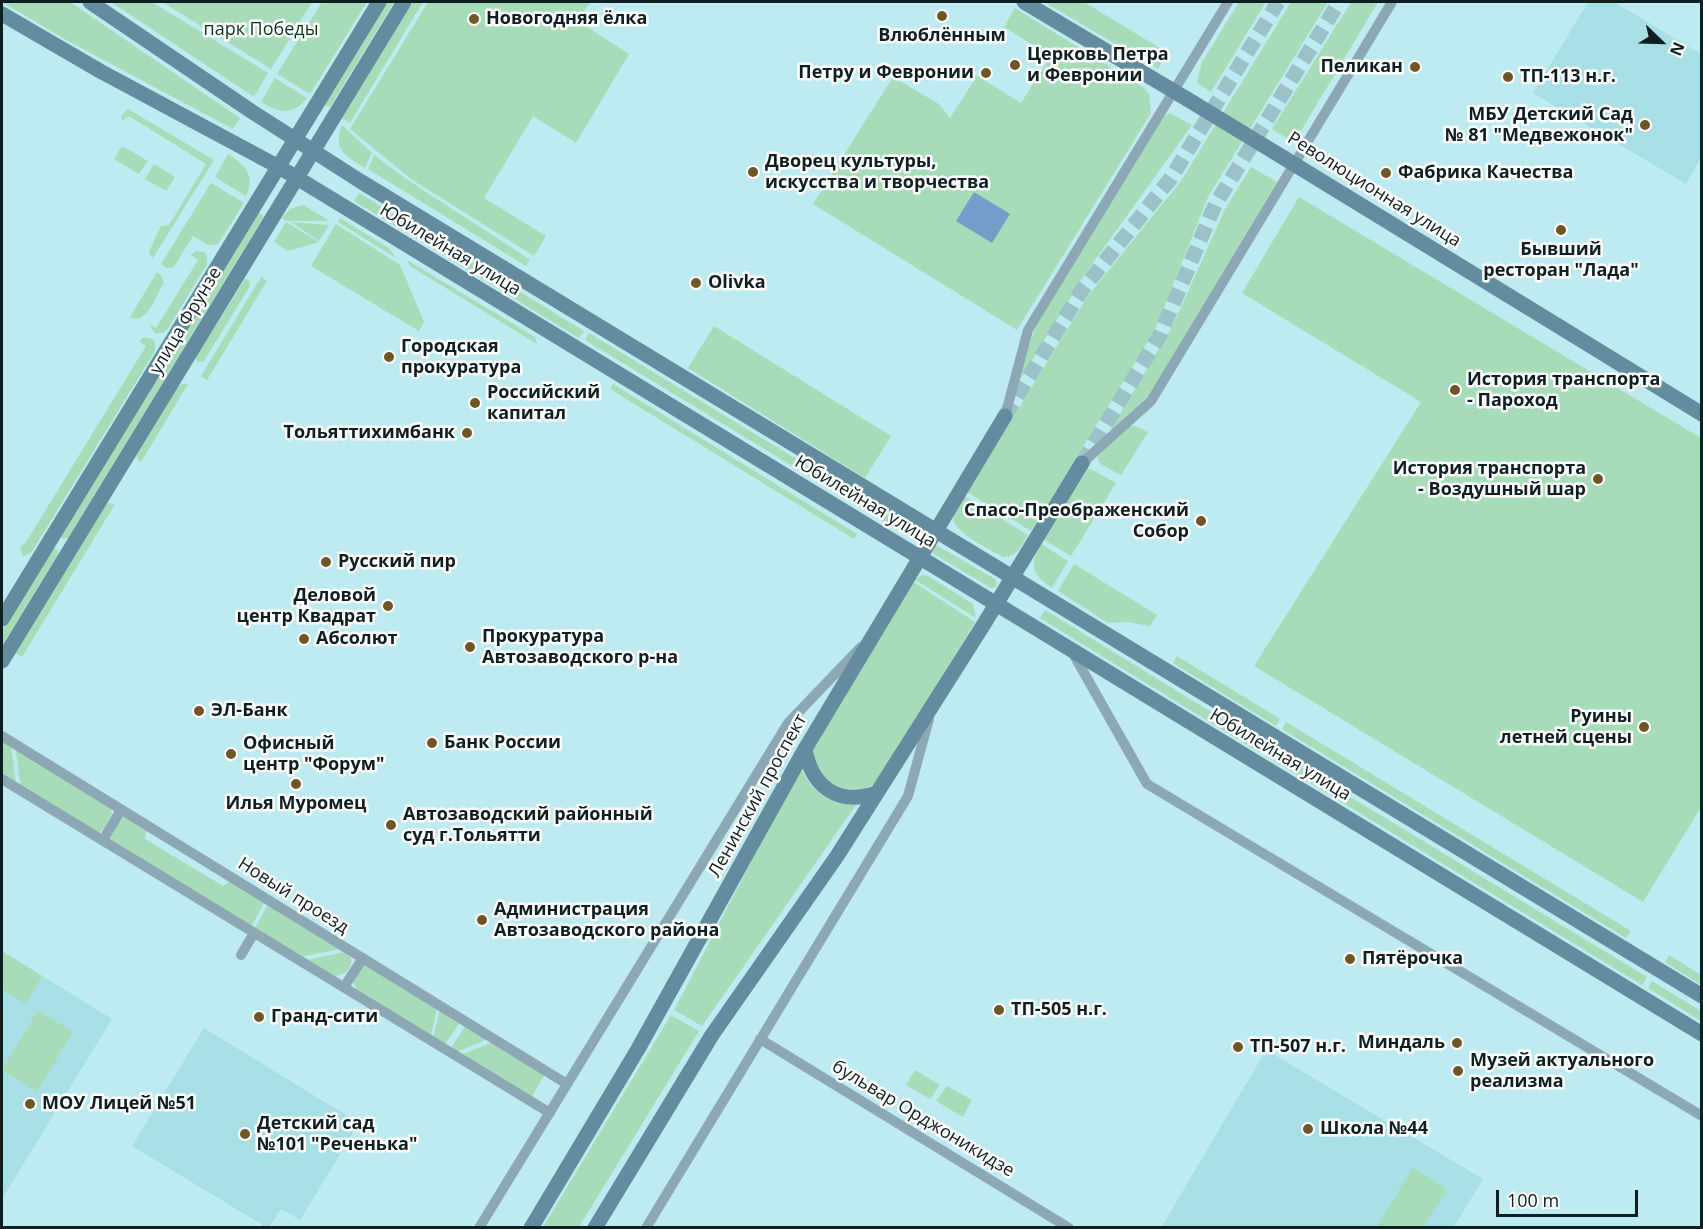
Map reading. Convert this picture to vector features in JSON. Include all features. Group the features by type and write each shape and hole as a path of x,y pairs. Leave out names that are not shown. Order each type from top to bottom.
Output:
{"main road":[{"name":"Юбилейная улица","path":"90,2 313,151 610,334 1701,996"},
{"name":"улица Фрунзе","path":"2,619 379,2"},
{"name":"улица Фрунзе","path":"2,661 404,2"},
{"name":"Революционная улица","path":"1024,2 1180,94 1701,414"},
{"name":"Юбилейная улица","path":"2,14 100,71 279,167 1701,1034"},
{"name":"Ленинский проспект","path":"531,1227 644,1040 805,749 1005,416"},
{"path":"595,1227 712,1035 837,856 996,605 1082,463"},
{"path":"50,540 68,551"},
{"path":"805,749 807,763 813,774 830,791 842,797 855,798 876,793"}],"street":[{"path":"1005,416 1028,330 1180,94 1228,2"},
{"path":"1082,463 1151,401 1289,161 1392,2"},
{"path":"479,1227 788,723 872,637"},
{"path":"1071,650 1147,784 1701,1116"},
{"path":"646,1227 908,796 932,705"},
{"name":"Новый проезд","path":"2,736 567,1084"},
{"path":"2,779 550,1113"},
{"path":"103,840 121,810"},
{"path":"241,955 254,933"},
{"path":"344,987 363,958"},
{"name":"бульвар Орджоникидзе","path":"760,1039 1069,1227"}],"shaded area":[{"name":"МБУ Детский Сад № 81 \"Медвежонок\"","path":"1588,2 1614,2 1701,54 1701,158 1686,184 1533,93"},
{"path":"974,192 1010,214 992,243 956,221"},
{"name":"МОУ Лицей №51","path":"2,951 112,1019 2,1199"},
{"name":"Детский сад №101 \"Реченька\"","path":"204,1028 359,1123 300,1220 281,1209 269,1227 266,1227 132,1146"},
{"name":"Школа №44","path":"1266,1050 1483,1179 1454,1227 1161,1228"}],"green space":[{"path":"2,2 70,2 240,118 233,129 68,41"},
{"path":"111,2 152,2 268,73 254,97"},
{"name":"парк Победы","path":"162,2 312,2 271,69"},
{"path":"322,2 367,2 310,94 277,74"},
{"path":"385,2 394,2 330,107 322,103"},
{"path":"413,2 423,2 350,123 342,118"},
{"path":"428,2 590,2 578,21 629,54 576,143 533,116 484,198 546,236 534,256 411,179 350,129"},
{"path":"1044,2 1084,2 1168,53 1158,69"},
{"path":"1239,2 1266,2 1211,92 1197,83 1202,62"},
{"path":"1291,2 1328,2 1208,197 1155,330 1031,531 967,492 1088,296 1181,181"},
{"path":"1351,2 1378,2 1302,129 1289,139 1272,129"},
{"path":"1015,8 1144,88 1149,94 1151,113 1017,330 813,204 893,77 939,104 950,118 977,76 1021,103 1051,56 1004,27"},
{"path":"275,78 307,98 296,108 285,111 261,102"},
{"path":"128,109 214,160 153,258 149,252 161,226 169,225 206,164 129,116 122,121 121,116"},
{"path":"1170,113 1192,125 1085,274 1018,383 1037,324 1164,116"},
{"path":"342,125 372,153 365,168 347,156 340,146 339,134"},
{"path":"122,146 148,161 139,174 114,159"},
{"path":"228,154 247,171 250,182 246,196 215,177"},
{"path":"374,155 530,260 526,266 368,169"},
{"path":"154,164 175,177 166,191 145,179"},
{"path":"1251,167 1277,182 1149,395 1108,434 1174,323 1225,209"},
{"path":"211,183 244,203 218,244 208,245 193,236 174,267 167,268 161,264"},
{"path":"359,193 584,331 579,338 354,201"},
{"path":"1299,197 1701,438 1701,807 1643,902 1254,666 1421,402 1242,293"},
{"path":"303,205 330,221 286,221 282,218 290,209"},
{"path":"257,212 264,216 68,538 63,539 61,536"},
{"path":"340,218 389,248 396,258 338,222"},
{"path":"286,222 319,242 288,251 274,242"},
{"path":"291,222 329,225 319,241"},
{"path":"336,224 400,265 424,322 419,331 311,266"},
{"path":"196,251 204,252 207,256 207,264 167,330 163,333 155,333 149,324 156,328 198,260 191,255"},
{"path":"407,260 535,337 537,344 410,266"},
{"path":"157,272 164,283 150,308 141,317 136,319 130,317"},
{"path":"261,277 267,281 207,380 201,376"},
{"path":"245,279 249,279 250,286 204,361 197,362 196,357"},
{"path":"714,326 891,436 865,478 688,368"},
{"path":"589,333 877,508 873,515 585,340"},
{"path":"144,337 155,342 155,351 31,553 23,556 20,548 26,542 146,346 139,341"},
{"path":"188,384 141,462 137,459 137,454 177,387"},
{"path":"613,384 857,534 854,539 610,389"},
{"path":"1130,426 1148,432 1121,475 1100,464 1097,456"},
{"path":"1088,469 1116,483 1071,556 1043,539"},
{"path":"964,496 1028,535 1015,553 1003,557 959,529 953,517"},
{"path":"109,503 115,504 22,657 15,653 105,506"},
{"path":"882,512 916,531 917,539 912,539 878,518"},
{"path":"1041,544 1068,561 1052,588 1040,578 1034,569 1035,558"},
{"path":"936,545 995,579 996,587 991,588 934,554 932,551"},
{"path":"54,548 58,551 57,556 2,646 2,631"},
{"path":"1074,564 1157,615 1150,626 1126,622 1108,623 1058,591"},
{"path":"923,575 973,604 976,618 914,579"},
{"path":"912,581 975,622 877,783 861,790 840,788 828,781 814,764 812,747"},
{"path":"1045,610 1265,745 1260,753 1040,618"},
{"path":"1177,656 1280,719 1276,726 1173,663"},
{"path":"1286,722 1631,931 1626,938 1282,729"},
{"path":"2,742 11,747 16,782 2,773"},
{"path":"1270,748 1647,977 1642,985 1266,756"},
{"path":"16,750 111,808 112,814 103,830 99,833 20,784"},
{"path":"802,770 811,785 823,796 838,803 856,805 702,1026 674,1010"},
{"path":"124,817 146,830 145,839 223,886 230,881 264,903 251,927 110,839 121,818"},
{"path":"268,905 340,949 300,957 254,929"},
{"path":"2,951 42,976 25,1004 2,989"},
{"path":"345,952 352,961 348,970 338,976 305,960"},
{"path":"1669,955 1701,975 1701,985 1665,962"},
{"path":"363,965 368,965 437,1008 431,1036 358,991 353,982"},
{"path":"1652,981 1701,1011 1701,1021 1648,988"},
{"path":"440,1009 460,1022 445,1045 433,1037"},
{"path":"38,1010 73,1032 37,1092 2,1070"},
{"path":"671,1015 699,1031 579,1227 543,1227"},
{"path":"466,1025 488,1039 457,1052 451,1048"},
{"path":"493,1042 545,1074 531,1098 460,1055"},
{"path":"915,1070 940,1085 930,1099 906,1085"},
{"path":"947,1086 972,1100 963,1117 936,1101"},
{"path":"1413,1168 1447,1189 1423,1227 1377,1227"}],"tunnel":[{"path":"1005,416 1082,290 1171,178 1278,2"},
{"path":"1082,463 1160,335 1215,205 1339,2"}],"place":[{"name":"Влюблённым","path":"942,16"},
{"name":"Новогодняя ёлка","path":"474,19"},
{"name":"Церковь Петра и Февронии","path":"1015,65"},
{"name":"Пеликан","path":"1415,67"},
{"name":"Петру и Февронии","path":"986,73"},
{"name":"ТП-113 н.г.","path":"1508,77"},
{"name":"МБУ Детский Сад № 81 \"Медвежонок\"","path":"1645,125"},
{"name":"Дворец культуры, искусства и творчества","path":"753,172"},
{"name":"Фабрика Качества","path":"1386,173"},
{"name":"Бывший ресторан \"Лада\"","path":"1561,230"},
{"name":"Olivka","path":"696,283"},
{"name":"Городская прокуратура","path":"389,357"},
{"name":"История транспорта - Пароход","path":"1455,390"},
{"name":"Российский капитал","path":"475,403"},
{"name":"Тольяттихимбанк","path":"467,433"},
{"name":"История транспорта - Воздушный шар","path":"1598,479"},
{"name":"Спасо-Преображенский Собор","path":"1201,521"},
{"name":"Русский пир","path":"326,562"},
{"name":"Деловой центр Квадрат","path":"388,606"},
{"name":"Абсолют","path":"304,639"},
{"name":"Прокуратура Автозаводского р-на","path":"470,647"},
{"name":"ЭЛ-Банк","path":"199,711"},
{"name":"Руины летней сцены","path":"1644,727"},
{"name":"Банк России","path":"432,743"},
{"name":"Офисный центр \"Форум\"","path":"231,754"},
{"name":"Илья Муромец","path":"296,784"},
{"name":"Автозаводский районный суд г.Тольятти","path":"391,825"},
{"name":"Администрация Автозаводского района","path":"482,920"},
{"name":"Пятёрочка","path":"1350,959"},
{"name":"ТП-505 н.г.","path":"999,1010"},
{"name":"Гранд-сити","path":"259,1017"},
{"name":"Миндаль","path":"1457,1043"},
{"name":"ТП-507 н.г.","path":"1238,1047"},
{"name":"Музей актуального реализма","path":"1458,1071"},
{"name":"МОУ Лицей №51","path":"30,1104"},
{"name":"Школа №44","path":"1308,1129"},
{"name":"Детский сад №101 \"Реченька\"","path":"245,1134"}]}
